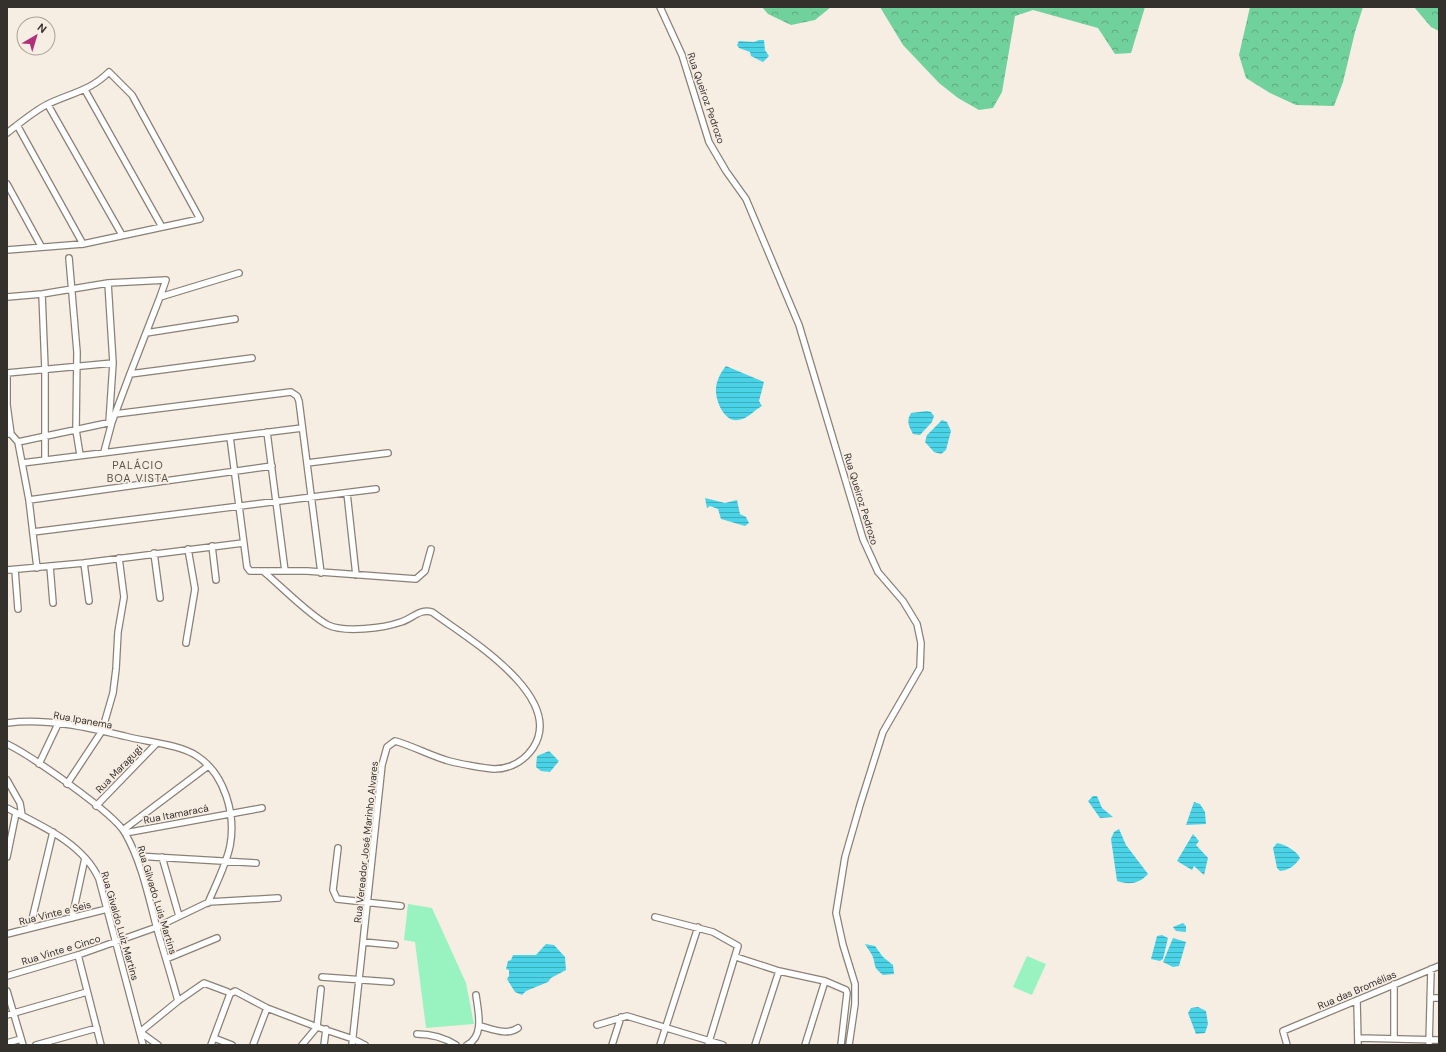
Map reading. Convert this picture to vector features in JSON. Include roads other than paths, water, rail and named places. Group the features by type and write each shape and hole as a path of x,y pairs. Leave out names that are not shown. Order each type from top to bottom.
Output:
{"street":[{"name":"Rua Queiroz Pedrozo","path":"660,7 682,55 709,142 726,171 746,199 799,325 863,539 878,572 904,602 920,632 920,668 883,732 845,857 836,913 843,945 855,984 855,1004 849,1045"},
{"path":"7,133 48,104 85,90 99,82 109,72 132,95 200,216 200,219 197,221 83,244 41,246 7,250"},
{"path":"85,90 162,227"},
{"path":"48,104 122,235"},
{"path":"17,125 83,244"},
{"path":"7,184 41,246"},
{"path":"69,258 73,288 78,366 76,430 80,455"},
{"path":"160,297 239,273"},
{"path":"7,297 42,294 108,283 165,279 160,297 111,423 104,452"},
{"path":"108,283 114,363 111,423"},
{"path":"42,294 45,369 45,460"},
{"path":"146,333 235,319"},
{"path":"130,374 252,358"},
{"path":"37,568 29,500 18,442 9,434 7,373 114,363"},
{"path":"115,414 292,392 300,401 306,462 321,573"},
{"path":"18,442 111,423"},
{"path":"22,463 302,428"},
{"path":"267,432 285,571"},
{"path":"230,437 243,543 247,567 250,571 285,571 416,579 425,571 431,549"},
{"path":"306,462 388,453"},
{"path":"29,500 272,466"},
{"path":"33,532 376,489"},
{"path":"347,493 356,575"},
{"path":"7,570 84,563 243,543"},
{"path":"212,546 216,580"},
{"path":"186,643 195,589 188,549"},
{"path":"154,553 160,598"},
{"path":"67,784 102,731 113,693 118,632 124,597 119,558"},
{"path":"84,563 89,600"},
{"path":"50,566 54,603"},
{"path":"15,570 18,609"},
{"name":"Rua Vereador José Marinho Alvares","path":"264,572 319,619 329,626 338,629 370,628 400,623 422,611 432,612 485,652 518,680 532,698 539,719 540,730 537,742 528,756 507,767 495,769 450,762 395,742 387,747 382,765 352,1045"},
{"name":"Rua Ipanema","path":"7,723 35,722 102,731 185,750 198,756 219,780 227,799 232,834 225,861 209,902"},
{"path":"39,764 58,724"},
{"name":"Rua Gilvado Luis Martins","path":"7,744 67,784 96,806 124,831 136,856 178,1000"},
{"name":"Rua Maragugi","path":"96,806 156,744"},
{"path":"124,831 208,766"},
{"path":"7,780 20,803 19,814 9,837 7,857"},
{"name":"Rua Givaldo Luiz Martins","path":"7,808 53,832 72,845 94,868 99,879 143,1045"},
{"name":"Rua Itamaracá","path":"124,831 262,808"},
{"path":"30,928 53,832"},
{"path":"338,848 334,896 339,900 401,906"},
{"path":"136,856 256,863"},
{"path":"162,857 179,916"},
{"path":"72,918 85,858"},
{"path":"209,902 278,898"},
{"name":"Rua Vinte e Cinco","path":"7,976 78,955 157,927 209,902"},
{"name":"Rua Vinte e Seis","path":"7,934 107,909"},
{"path":"656,917 698,926 726,938 738,946 736,957 708,1043"},
{"path":"660,1045 698,926"},
{"path":"166,959 217,938"},
{"path":"363,942 395,945"},
{"path":"78,955 101,1045"},
{"path":"736,957 779,971 825,981 843,987 847,993 841,1045"},
{"name":"Rua das Bromélias","path":"1287,1045 1283,1031 1439,966"},
{"path":"1429,1042 1430,969"},
{"path":"756,1045 779,971"},
{"path":"322,977 391,982"},
{"path":"805,1045 825,981"},
{"path":"158,1045 140,1032 178,1000 204,983 228,992"},
{"path":"1394,984 1394,1038"},
{"path":"302,1045 317,1027 321,989"},
{"path":"7,991 23,1045"},
{"path":"7,1015 88,992"},
{"path":"211,1045 232,992 238,992 267,1008 317,1027 353,1038 365,1045"},
{"path":"467,1045 477,1036 480,1026 476,995"},
{"path":"1430,998 1439,998"},
{"path":"1358,1001 1358,1045"},
{"path":"253,1045 267,1008"},
{"path":"597,1024 627,1016 665,1027 708,1043 723,1045"},
{"path":"612,1045 621,1017"},
{"path":"480,1026 506,1032 513,1031 518,1028"},
{"path":"36,1045 97,1028"},
{"path":"324,1045 326,1029"},
{"path":"417,1034 435,1035 445,1038 456,1045"},
{"path":"214,1038 232,1045"},
{"path":"1358,1038 1394,1038 1429,1042 1439,1040"},
{"path":"7,1043 21,1039"}],"water":[{"path":"764,40 765,50 769,56 763,62 751,56 750,52 739,48 737,45 739,41 754,42"},
{"path":"726,366 764,382 759,401 762,406 742,419 733,420 729,418 721,409 717,398 717,382"},
{"path":"931,412 934,416 932,422 920,435 913,434 909,426 909,416 911,413"},
{"path":"942,420 947,422 951,431 946,450 941,454 934,452 925,442 927,435"},
{"path":"705,498 725,503 737,500 740,514 746,517 749,523 745,526 721,519 718,509 710,506 707,508"},
{"path":"549,751 559,761 550,772 541,771 536,767 537,756"},
{"path":"1093,796 1097,796 1102,808 1113,817 1100,818 1088,801"},
{"path":"1194,802 1200,804 1205,812 1206,824 1186,825"},
{"path":"1119,829 1126,845 1148,874 1141,880 1134,883 1117,881 1111,839 1114,832"},
{"path":"1193,834 1199,841 1196,845 1208,858 1204,875 1194,866 1192,870 1177,861"},
{"path":"1277,843 1290,848 1300,858 1289,869 1280,871 1277,868 1273,848"},
{"path":"1183,923 1186,926 1186,932 1176,931 1173,927"},
{"path":"1162,935 1168,938 1163,959 1160,961 1151,959 1157,936"},
{"path":"1173,938 1186,942 1179,966 1173,967 1163,962"},
{"path":"546,944 554,945 565,957 566,970 551,978 548,982 526,991 522,995 515,992 507,979 509,976 509,970 506,969 508,961 511,960 513,955 536,955"},
{"path":"865,944 875,946 883,957 893,965 894,974 883,975 879,972 872,955"},
{"path":"1198,1007 1206,1011 1208,1024 1205,1033 1196,1034 1188,1013 1191,1008"}],"district":[{"name":"PALÁCIO BOA VISTA","path":"138,471"}]}
